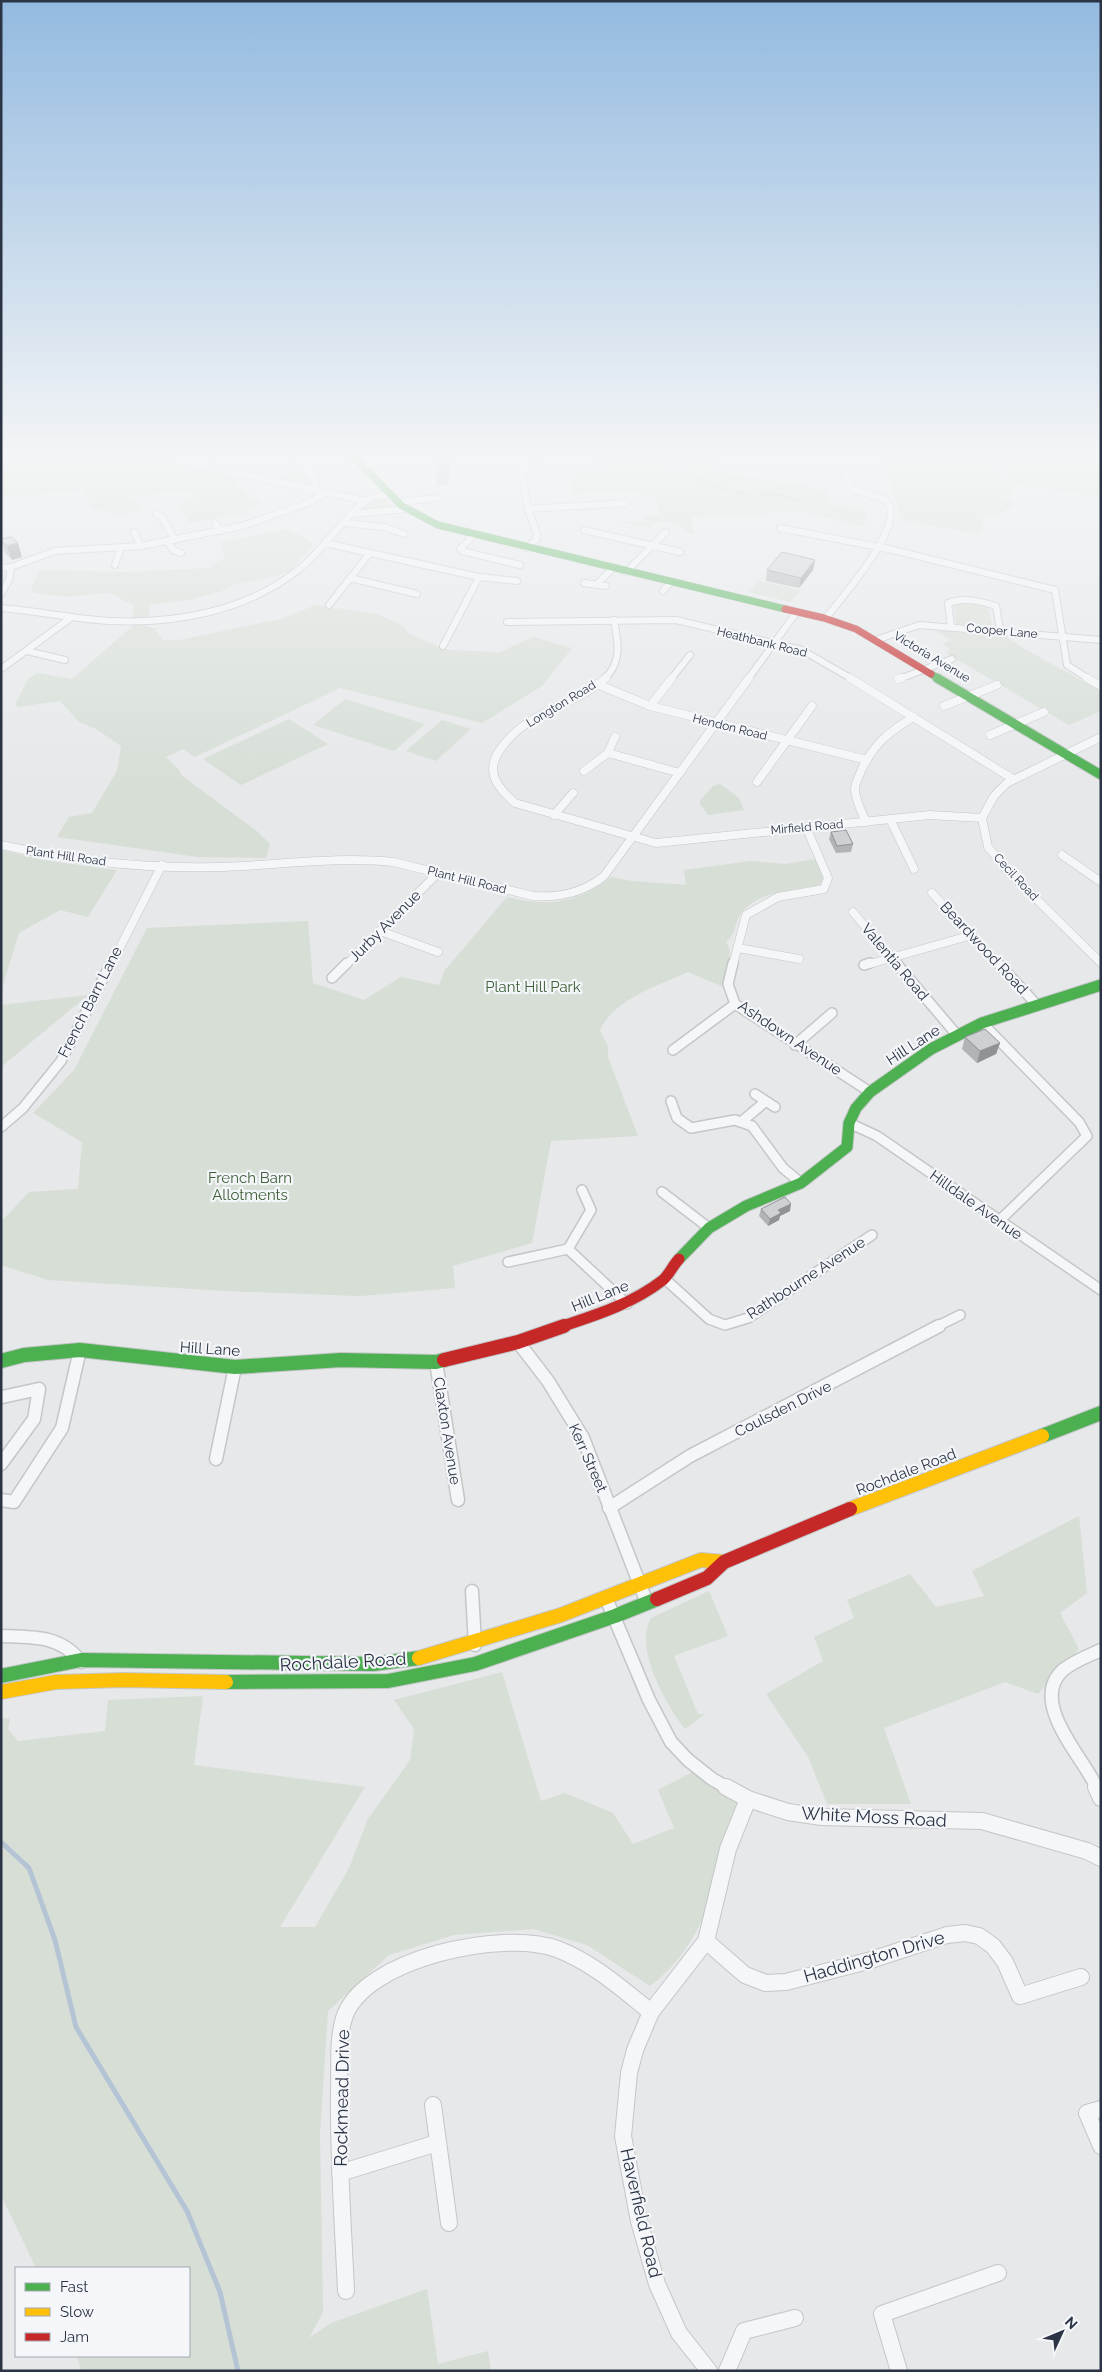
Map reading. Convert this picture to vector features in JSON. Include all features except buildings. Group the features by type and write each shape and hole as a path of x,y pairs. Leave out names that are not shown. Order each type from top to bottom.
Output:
{"main road":[{"name":"Victoria Avenue","path":"593,564 667,586 826,618 856,629 1101,774"},
{"name":"Hill Lane","path":"1,1361 24,1355 80,1350 235,1367 341,1360 436,1362 518,1342 627,1304 665,1279 671,1267 708,1228 746,1206 801,1183 847,1147 849,1123 856,1108 870,1092 932,1048 982,1023 1036,1004 1101,985"},
{"name":"Rochdale Road","path":"1,1692 56,1682 84,1681 274,1683 388,1681 478,1664 615,1616 707,1578 724,1562 804,1527 1101,1413"},
{"name":"Rochdale Road","path":"1,1676 81,1660 373,1664 423,1658 561,1615 701,1560 724,1562"}],"street":[{"path":"1,568 19,564"},
{"path":"1,608 112,621 144,621 182,617 224,607 254,596 281,583 305,564"},
{"path":"329,605 361,564"},
{"path":"419,564 479,577 517,581"},
{"path":"511,564 520,566"},
{"path":"626,572 634,564"},
{"path":"826,618 867,564"},
{"path":"948,564 1055,590 1069,667 1101,686"},
{"path":"1,594 9,580 11,567"},
{"path":"597,584 612,568"},
{"path":"444,646 479,577"},
{"path":"350,578 417,594"},
{"path":"584,583 606,586"},
{"path":"951,626 948,603 954,600 985,602 996,606 1000,630"},
{"name":"Plant Hill Road","path":"1,845 70,859 224,868 355,858 394,862 533,896 565,896 589,888 604,876 796,613"},
{"path":"1,670 72,617"},
{"name":"Longton Road","path":"614,620 618,648 616,665 609,674 597,684 532,718 506,742 492,760 492,775 498,789 515,802 632,837"},
{"name":"Heathbank Road","path":"507,622 676,620 802,650 816,656 1013,779"},
{"name":"Cooper Lane","path":"876,640 919,625 1000,630 1101,640"},
{"path":"27,651 64,660"},
{"path":"650,706 690,655"},
{"path":"898,679 952,659"},
{"name":"Hendon Road","path":"597,684 650,706 867,760"},
{"path":"944,706 997,685"},
{"path":"757,782 812,706"},
{"path":"990,735 1044,712"},
{"path":"866,822 855,789 867,760 880,739 891,730 914,717"},
{"path":"584,771 608,753 615,737"},
{"path":"982,818 997,792 1013,779 1101,737"},
{"path":"608,753 680,773"},
{"path":"554,815 573,793"},
{"name":"Mirfield Road","path":"632,837 656,843 930,815 982,818"},
{"name":"Cecil Road","path":"982,818 988,847 1006,869 1101,963"},
{"path":"890,819 914,869"},
{"name":"Ashdown Avenue","path":"806,827 828,878 824,888 778,897 746,915 728,984 735,1004 795,1045 870,1092"},
{"path":"1062,855 1101,882"},
{"name":"French Barn Lane","path":"1,1127 23,1108 61,1061 162,865"},
{"name":"Jurby Avenue","path":"332,978 438,873"},
{"name":"Beardwood Road","path":"932,893 1036,1004"},
{"name":"Valentia Road","path":"852,912 957,1035"},
{"path":"380,931 438,952"},
{"path":"864,965 972,935"},
{"path":"738,948 799,959"},
{"path":"673,1050 735,1004"},
{"path":"795,1045 832,1013"},
{"path":"982,1023 1079,1122 1087,1136 999,1221"},
{"path":"755,1094 775,1107"},
{"path":"671,1101 677,1118 691,1128 735,1120 752,1126 784,1168 801,1183"},
{"path":"741,1122 765,1102"},
{"name":"Hilldale Avenue","path":"849,1123 877,1136 1101,1290"},
{"path":"508,1262 568,1249 591,1210 582,1190"},
{"path":"662,1192 708,1228"},
{"name":"Rathbourne Avenue","path":"665,1279 709,1319 725,1325 748,1318 872,1235"},
{"path":"568,1249 627,1304"},
{"name":"Coulsden Drive","path":"610,1508 690,1456 960,1315"},
{"name":"Kerr Street","path":"518,1342 548,1381 583,1438 647,1602"},
{"path":"1,1500 14,1502 62,1428 80,1350"},
{"name":"Claxton Avenue","path":"436,1362 458,1500"},
{"path":"216,1459 235,1367"},
{"path":"1,1464 34,1419 39,1389 2,1397"},
{"path":"472,1591 478,1664"},
{"name":"White Moss Road","path":"606,1598 649,1700 671,1742 688,1760 712,1779 748,1799 788,1812 822,1817 982,1821 1087,1851 1101,1858"},
{"path":"1,1636 47,1638 69,1646 81,1660 84,1681"},
{"path":"1101,1650 1071,1664 1059,1676 1053,1690 1052,1703 1056,1719 1090,1775 1101,1798"},
{"name":"Haverfield Road","path":"709,2371 679,2333 668,2314 657,2284 639,2221 623,2136 630,2073 635,2050 651,2012 706,1941 728,1849 748,1799"},
{"name":"Haddington Drive","path":"706,1941 745,1975 766,1983 786,1982 868,1961 947,1935 965,1933 979,1936 993,1946 1005,1962 1020,1996 1081,1977"},
{"name":"Rockmead Drive","path":"346,2290 340,2173 340,2060 344,2017 348,2007 373,1981 407,1964 475,1944 522,1941 558,1949 606,1976 651,2012"},
{"path":"433,2105 449,2223"},
{"path":"1101,2109 1087,2114 1101,2146"},
{"path":"340,2173 437,2143"},
{"path":"899,2371 882,2314 998,2273"},
{"path":"727,2371 744,2330 795,2318"}],"green space":[{"path":"215,564 296,564 288,573 233,585 222,591 190,600 149,605 149,617 132,618 134,606 110,593 65,597 34,593 31,589 40,570 126,572 209,568"},
{"path":"759,581 801,590 790,602 749,592"},
{"path":"953,603 988,605 992,626 956,624"},
{"path":"316,605 377,614 404,626 409,634 448,650 500,652 533,637 572,648 542,686 482,723 340,688 195,757 183,749 166,757 180,771 181,775 258,832 270,844 266,858 198,857 57,837 69,817 92,813 117,771 121,746 96,729 79,722 60,701 17,707 16,703 28,679 37,673 72,679 136,623 157,629 156,631 163,640 179,640 280,619"},
{"path":"931,628 1002,634 1023,648 1101,691 1101,711 1069,725 946,653 950,649 942,644 951,640"},
{"path":"345,699 425,724 394,751 313,725"},
{"path":"289,719 328,744 241,785 203,759"},
{"path":"442,720 471,729 436,761 406,751"},
{"path":"720,784 739,798 744,810 708,815 700,801 713,786"},
{"path":"1,850 42,860 117,870 88,917 60,910 19,933 1,991"},
{"path":"816,859 824,877 820,885 787,890 765,896 747,907 740,915 733,933 726,942 730,950 726,988 688,972 638,994 616,1009 607,1019 600,1030 608,1047 608,1057 638,1136 551,1141 532,1243 453,1266 455,1288 360,1296 225,1291 48,1280 1,1265 1,1222 29,1192 78,1189 82,1142 33,1113 74,1070 147,928 308,921 313,983 364,1000 401,977 439,985 445,970 507,897 535,902 561,901 586,893 611,877 632,881 686,885 684,870 751,861 785,864"},
{"path":"88,995 1,1067 1,1005"},
{"path":"1079,1516 1087,1593 1060,1613 1079,1649 1038,1694 1005,1682 884,1728 911,1804 827,1804 808,1757 766,1694 823,1661 814,1637 854,1618 847,1600 910,1574 936,1607 984,1596 972,1571"},
{"path":"709,1591 728,1636 674,1656 698,1714 705,1714 685,1729 654,1676 646,1644 647,1630 651,1618"},
{"path":"502,1672 541,1801 565,1793 613,1813 633,1844 674,1828 658,1790 696,1770 742,1803 719,1878 699,1927 686,1949 669,1969 650,1986 587,1945 533,1929 454,1935 389,1955 328,2011 320,2134 323,2312 309,2338 331,2323 427,2289 438,2364 488,2351 491,2371 81,2371 77,2357 190,2357 190,2267 36,2267 1,2195 1,1718 10,1719 8,1729 18,1741 105,1731 108,1700 203,1696 194,1765 365,1787 280,1927 315,1927 349,1868 368,1819 410,1760 414,1729 394,1700"}],"waterway":[{"path":"1,1842 29,1868 55,1940 76,2027 187,2211 220,2292 238,2371"}],"traffic: fast":[{"path":"598,564 785,609"},
{"path":"931,674 1101,775"},
{"path":"679,1259 709,1228 746,1206 801,1183 847,1147 849,1123 856,1108 870,1092 931,1049 982,1023 1101,985"},
{"path":"1,1361 24,1355 80,1350 235,1367 341,1360 436,1362 444,1360"},
{"path":"1042,1436 1101,1413"},
{"path":"226,1682 388,1681 475,1664 615,1616 657,1599"},
{"path":"1,1676 81,1660 373,1664 419,1658"}],"traffic: slow":[{"path":"850,1509 1042,1436"},
{"path":"419,1658 561,1615 701,1560 724,1562"},
{"path":"1,1692 56,1682 124,1680 226,1682"}],"traffic: jam":[{"path":"785,609 824,618 856,629 931,674"},
{"path":"444,1360 518,1342 627,1304 665,1279 671,1267 679,1259"},
{"path":"657,1599 707,1578 724,1562 850,1509"}],"park label":[{"name":"Plant Hill Park","path":"533,987"},
{"name":"French Barn Allotments","path":"250,1186"}]}
